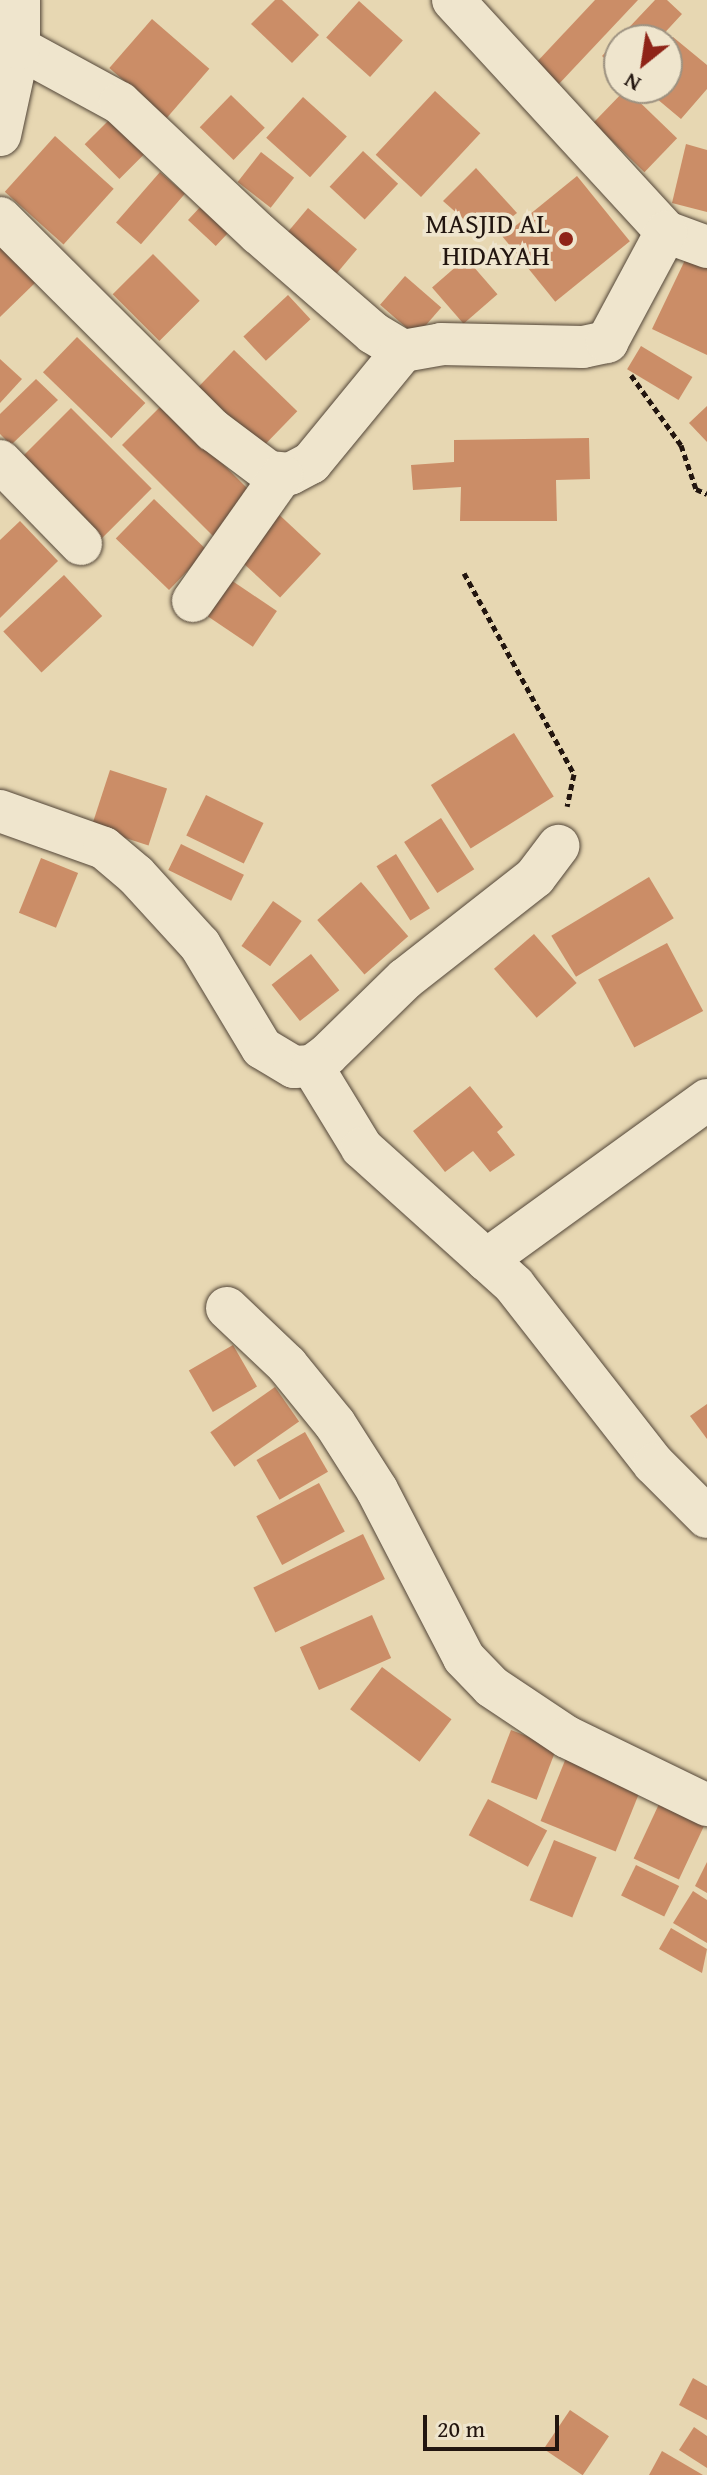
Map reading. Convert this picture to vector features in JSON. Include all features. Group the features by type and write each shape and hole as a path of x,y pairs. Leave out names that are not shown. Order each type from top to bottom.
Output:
{"street":[{"path":"0,135 19,48 19,0"},
{"path":"453,0 666,232 707,247"},
{"path":"19,48 120,103 316,284 403,351"},
{"path":"0,218 213,430 269,472 282,475"},
{"path":"193,601 282,475 311,463 403,351 441,344 583,347 607,342 666,232"},
{"path":"0,461 81,544"},
{"path":"0,811 104,848 171,908 262,1048 294,1067 312,1066 405,979 535,877 558,846"},
{"path":"312,1066 362,1148 514,1285 654,1464 707,1517"},
{"path":"486,1260 707,1100"},
{"path":"227,1308 287,1365 335,1424 377,1490 464,1658 492,1687 567,1737 707,1805"}],"path":[{"path":"607,342 681,445 696,489 707,494"},
{"path":"464,573 574,774 558,846"}],"building":[{"path":"275,0 282,0 319,35 292,63 251,24"},
{"path":"595,0 638,0 615,24 603,24 603,37 557,86 534,65"},
{"path":"655,0 667,0 682,14 673,24 632,24"},
{"path":"359,1 403,40 370,77 326,37"},
{"path":"152,19 209,69 167,118 109,68"},
{"path":"683,45 707,65 707,89 681,119 663,104 683,104"},
{"path":"435,91 480,133 421,197 376,155"},
{"path":"231,95 265,128 234,160 200,127"},
{"path":"303,97 347,136 310,177 266,138"},
{"path":"612,104 642,104 677,138 644,172 593,123"},
{"path":"113,116 148,151 119,179 85,144"},
{"path":"55,136 114,189 64,245 5,192"},
{"path":"686,144 707,150 707,212 672,203"},
{"path":"363,151 398,184 365,220 330,187"},
{"path":"261,152 294,178 271,208 238,182"},
{"path":"476,168 517,213 485,238 443,201"},
{"path":"160,172 185,194 141,244 116,223"},
{"name":"MASJID AL HIDAYAH","path":"577,176 630,241 555,302 502,236"},
{"path":"203,204 231,230 216,246 188,220"},
{"path":"308,208 357,249 335,276 286,235"},
{"path":"0,245 37,281 0,317"},
{"path":"153,254 200,301 159,341 113,294"},
{"path":"466,258 497,294 464,324 432,288"},
{"path":"686,258 707,268 707,355 652,329"},
{"path":"405,276 441,307 416,336 380,305"},
{"path":"288,295 311,319 266,361 243,337"},
{"path":"77,337 145,403 111,438 43,372"},
{"path":"641,346 692,377 679,400 627,369"},
{"path":"234,350 297,411 262,448 199,387"},
{"path":"0,359 22,379 0,403"},
{"path":"36,379 58,400 11,445 0,434 0,414"},
{"path":"163,404 258,499 217,540 122,445"},
{"path":"707,406 707,442 689,423"},
{"path":"71,408 152,489 101,539 21,458"},
{"path":"589,438 590,479 556,480 557,521 460,521 461,487 413,490 411,465 454,462 454,440"},
{"path":"154,499 207,550 169,590 116,539"},
{"path":"272,508 321,554 280,598 231,552"},
{"path":"20,521 58,561 0,618 0,540"},
{"path":"64,575 102,616 41,673 3,632"},
{"path":"228,578 277,611 253,647 204,614"},
{"path":"514,733 554,797 471,849 431,785"},
{"path":"110,770 167,789 149,846 91,827"},
{"path":"206,795 264,823 244,864 186,835"},
{"path":"441,818 474,869 437,893 404,842"},
{"path":"181,844 244,875 231,901 168,870"},
{"path":"396,854 430,908 410,920 376,866"},
{"path":"41,858 78,873 56,928 19,913"},
{"path":"649,877 674,918 576,977 551,936"},
{"path":"361,882 408,936 364,974 317,920"},
{"path":"273,901 302,921 270,966 241,946"},
{"path":"534,934 577,983 537,1018 494,969"},
{"path":"667,943 703,1011 634,1048 598,980"},
{"path":"311,954 339,990 300,1021 272,985"},
{"path":"470,1086 503,1127 497,1132 515,1155 490,1172 473,1151 445,1172 413,1131"},
{"path":"233,1345 257,1387 213,1412 189,1370"},
{"path":"275,1387 299,1421 234,1467 210,1432"},
{"path":"707,1404 707,1439 690,1416"},
{"path":"305,1432 328,1472 280,1500 257,1460"},
{"path":"319,1483 345,1532 282,1565 256,1516"},
{"path":"363,1534 385,1579 275,1632 253,1587"},
{"path":"372,1615 391,1658 319,1690 300,1647"},
{"path":"382,1667 451,1719 420,1762 350,1709"},
{"path":"511,1730 557,1748 537,1800 491,1782"},
{"path":"566,1758 641,1788 616,1851 541,1821"},
{"path":"488,1799 547,1830 528,1867 469,1835"},
{"path":"659,1804 704,1825 679,1880 634,1858"},
{"path":"554,1840 597,1857 572,1917 530,1900"},
{"path":"707,1862 707,1893 695,1886"},
{"path":"636,1865 679,1886 664,1917 621,1896"},
{"path":"693,1891 707,1900 707,1943 673,1923"},
{"path":"671,1928 707,1949 702,1973 659,1949"},
{"path":"693,2378 707,2386 707,2420 679,2405"},
{"path":"570,2410 609,2436 583,2475 544,2449"},
{"path":"694,2427 707,2436 707,2468 679,2450"},
{"path":"662,2451 703,2475 649,2475"}],"place":[{"name":"MASJID AL HIDAYAH","path":"566,239"}]}
